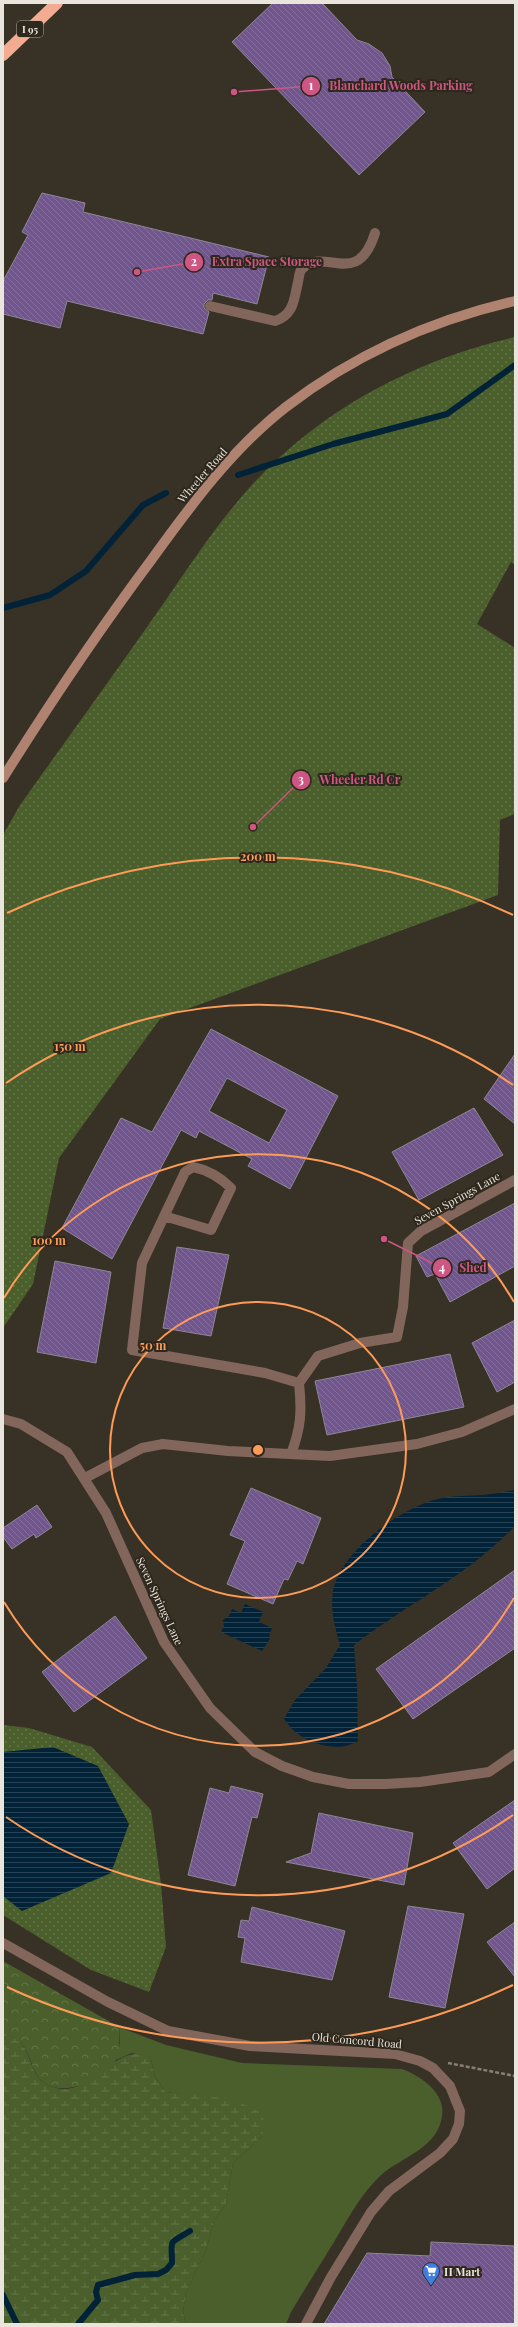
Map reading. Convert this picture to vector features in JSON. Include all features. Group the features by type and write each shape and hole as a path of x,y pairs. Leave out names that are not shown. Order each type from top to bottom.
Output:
{"highway":[{"name":"I 95","path":"3,55 57,3"}],"main road":[{"name":"Wheeler Road","path":"3,778 55,695 192,504 240,450 284,408 330,375 373,350 427,327 488,307 515,301"}],"street":[{"path":"210,306 275,321 285,318 291,311 301,271 310,263 348,264 360,260 370,250 375,234"},
{"path":"164,1216 211,1230 231,1188 222,1179 205,1170 193,1167 185,1172 164,1216 142,1263 132,1350 265,1373 299,1383 302,1408 299,1433 291,1454"},
{"name":"Seven Springs Lane","path":"299,1383 318,1356 360,1343 397,1337 403,1307 408,1243 421,1231 515,1180"},
{"path":"85,1478 142,1448 163,1444 228,1451 330,1456 417,1444 462,1432 515,1409"},
{"name":"Seven Springs Lane","path":"3,1419 21,1424 67,1452 106,1513 164,1642 210,1708 255,1752 282,1766 313,1777 349,1784 420,1782 489,1772 515,1754"},
{"name":"Old Concord Road","path":"3,1943 94,1995 168,2031 250,2046 396,2054 420,2061 433,2068 450,2086 458,2102 460,2118 456,2131 445,2149 389,2191 371,2212 331,2277 306,2324"}],"path":[{"path":"433,2068 448,2062 515,2076"}],"green space":[{"path":"515,337 515,565 511,562 477,624 515,648 515,814 500,820 498,895 160,1019 59,1158 33,1284 3,1328 3,835 20,805 208,540 238,501 266,471 296,443 328,418 363,396 399,377 437,361 476,347"},
{"path":"3,1725 29,1728 92,1747 151,1810 161,1884 166,1947 149,1992 91,1970 3,1915"},
{"path":"3,1961 119,2027 119,2052 111,2067 95,2080 74,2087 55,2087 46,2084 41,2080 34,2070 25,2048 17,2040 3,2032"},
{"path":"119,2027 166,2045 242,2063 402,2069 417,2076 431,2086 440,2100 442,2116 439,2127 434,2136 418,2151 381,2175 368,2189 331,2246 291,2312 286,2324 186,2324 183,2312 186,2292 206,2250 214,2221 226,2204 233,2163 262,2136 189,2095 166,2092 155,2077 151,2059 132,2053 116,2060 120,2043"},
{"path":"3,2032 21,2043 25,2048 37,2076 46,2084 62,2089 76,2087 90,2080 126,2056 138,2054 151,2059 155,2077 166,2092 216,2097 240,2103 263,2114 264,2125 262,2136 233,2163 226,2204 214,2221 206,2250 186,2292 183,2312 186,2324 3,2324"}],"water":[{"path":"515,1490 515,1526 496,1544 457,1575 354,1645 357,1687 358,1741 344,1746 327,1746 304,1738 293,1730 284,1719 295,1700 326,1668 340,1645 333,1612 333,1591 338,1577 356,1550 397,1517 425,1503 441,1498 494,1494"},
{"path":"245,1604 263,1612 259,1622 272,1628 269,1636 271,1637 262,1651 221,1632 224,1626 223,1620 229,1616 232,1609 241,1613"},
{"path":"53,1747 98,1766 129,1824 111,1873 22,1911 3,1896 3,1752"}],"building":[{"path":"273,3 322,3 357,40 369,44 382,53 390,66 392,77 425,112 359,175 232,42"},
{"path":"42,193 85,203 83,212 269,257 257,304 213,293 212,300 208,300 204,304 204,308 209,312 203,334 67,301 60,328 3,314 3,281 28,235 22,232"},
{"path":"211,1029 338,1096 290,1189 248,1166 252,1159 199,1131 196,1138 181,1130 112,1259 62,1228 121,1118 152,1132","holes":["227,1078 287,1110 269,1143 209,1111"]},
{"path":"515,1054 515,1124 484,1099"},
{"path":"474,1108 503,1155 419,1200 392,1152"},
{"path":"515,1203 515,1266 450,1302 435,1274 427,1277 416,1256"},
{"path":"177,1247 229,1255 211,1336 163,1328"},
{"path":"55,1261 111,1272 96,1363 37,1352"},
{"path":"515,1320 515,1382 497,1392 472,1343"},
{"path":"450,1354 464,1407 327,1435 315,1381"},
{"path":"251,1488 321,1518 303,1564 297,1561 288,1580 284,1579 273,1604 227,1584 245,1541 230,1535"},
{"path":"37,1505 52,1527 36,1538 34,1534 12,1549 3,1537 3,1528"},
{"path":"515,1570 515,1648 413,1719 376,1669"},
{"path":"115,1616 147,1658 74,1712 42,1672"},
{"path":"231,1786 263,1794 257,1818 252,1817 235,1886 188,1875 210,1788 229,1793"},
{"path":"515,1800 515,1868 487,1889 453,1843"},
{"path":"319,1813 413,1833 404,1885 286,1862 311,1853"},
{"path":"408,1906 464,1914 445,2008 389,1997"},
{"path":"252,1907 345,1931 332,1980 241,1962 245,1938 238,1937 241,1920 249,1921"},
{"path":"515,1922 515,1977 487,1942"},
{"name":"H Mart","path":"431,2242 515,2246 515,2324 324,2324 367,2253 430,2256"}],"waterway":[{"path":"238,475 333,444 447,414 515,365"},
{"path":"3,608 50,595 86,571 143,505 166,493"},
{"path":"78,2324 98,2300 96,2292 98,2285 135,2275 158,2274 166,2270 172,2263 172,2243 177,2238 190,2231"},
{"path":"3,2295 17,2324"}],"place":[{"name":"Blanchard Woods Parking","path":"234,92"},
{"name":"Extra Space Storage","path":"137,272"},
{"name":"Wheeler Rd Cr","path":"253,827"},
{"name":"Shed","path":"384,1239"},
{"name":"H Mart","path":"431,2286"}]}
